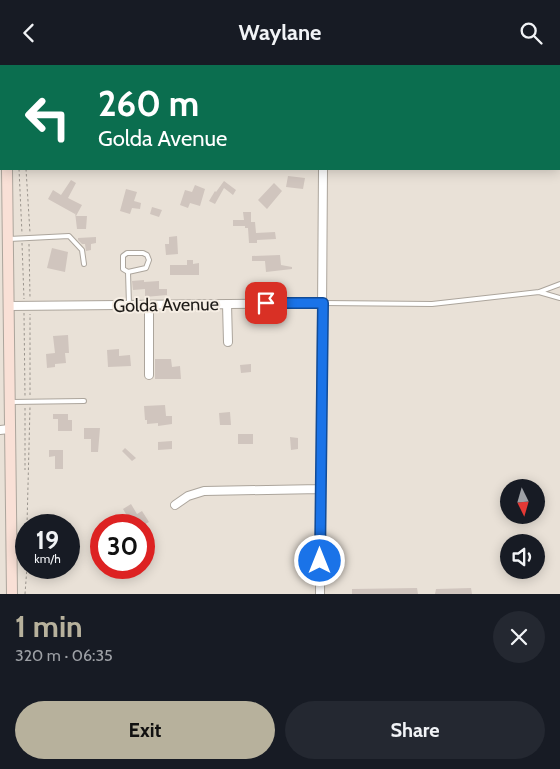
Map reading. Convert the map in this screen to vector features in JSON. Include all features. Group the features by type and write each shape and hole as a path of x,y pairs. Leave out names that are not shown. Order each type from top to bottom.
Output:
{"main road":[{"path":"7,170 6,236 10,306 10,402 5,429 12,594"}],"street":[{"path":"320,594 323,170"},
{"name":"Golda Avenue","path":"10,306 323,303"},
{"path":"227,304 228,342"},
{"path":"149,305 149,375"},
{"path":"175,505 188,496 204,491 321,489"}],"lane":[{"path":"6,236 22,238 69,236 82,250 84,264"},
{"path":"128,272 146,268 149,260 147,255 143,253 127,253 123,257 124,269 128,272 129,305"},
{"path":"323,303 432,304 539,291 560,284"},
{"path":"539,291 560,298"},
{"path":"10,402 84,401"}],"path":[{"path":"19,170 27,306 30,401 27,514"},
{"path":"25,470 27,306 30,237 26,170"},
{"path":"26,594 27,579"}],"building":[{"path":"288,176 305,178 303,189 286,187"},
{"path":"71,180 76,183 68,198 82,205 76,216 87,216 86,229 77,229 75,212 75,214 48,199 53,190 61,195"},
{"path":"224,181 236,190 233,195 224,188 215,204 209,201 215,191"},
{"path":"274,183 282,191 267,209 258,200"},
{"path":"195,185 205,189 200,206 190,203 188,208 180,205 185,190 192,192"},
{"path":"126,189 137,192 134,201 141,203 140,209 132,208 130,214 120,211"},
{"path":"152,207 162,210 159,217 150,214"},
{"path":"243,212 251,212 251,222 255,222 256,233 275,232 276,239 257,240 257,243 249,243 248,228 245,228 245,226 233,226 233,220 244,220"},
{"path":"177,236 178,254 166,255 165,244 169,244 169,237"},
{"path":"96,237 96,243 91,244 91,250 86,251 85,244 78,240 78,238"},
{"path":"52,248 68,252 65,272 47,268"},
{"path":"280,255 281,265 292,267 292,269 266,272 265,261 252,261 252,256"},
{"path":"187,260 193,260 193,264 199,263 199,275 170,275 170,265 187,265"},
{"path":"144,280 144,282 159,281 159,289 167,289 167,295 145,297 145,289 133,290 132,281"},
{"path":"68,335 69,353 65,353 66,363 55,364 55,367 47,368 46,354 55,353 53,336"},
{"path":"119,349 119,356 130,355 131,366 108,367 107,350"},
{"path":"155,359 171,359 172,367 180,366 181,379 155,379"},
{"path":"251,364 251,372 241,373 240,365"},
{"path":"165,405 166,416 172,416 172,424 158,426 158,423 147,424 144,406"},
{"path":"230,412 231,425 220,425 219,413"},
{"path":"53,414 68,414 68,420 72,420 72,431 58,431 58,419 53,419"},
{"path":"84,428 100,428 98,452 91,452 91,439 84,439"},
{"path":"238,434 253,434 253,444 238,444"},
{"path":"290,437 298,438 298,449 291,450"},
{"path":"172,441 172,449 158,450 158,442"},
{"path":"125,448 136,458 132,461 122,451"},
{"path":"49,450 63,450 63,469 55,469 55,456 49,457"},
{"path":"131,504 137,514 126,514 123,509"},
{"path":"417,588 418,594 352,594 352,589"},
{"path":"471,588 472,594 435,594 436,589"}],"route":[{"path":"266,303 323,303 320,561"}]}
